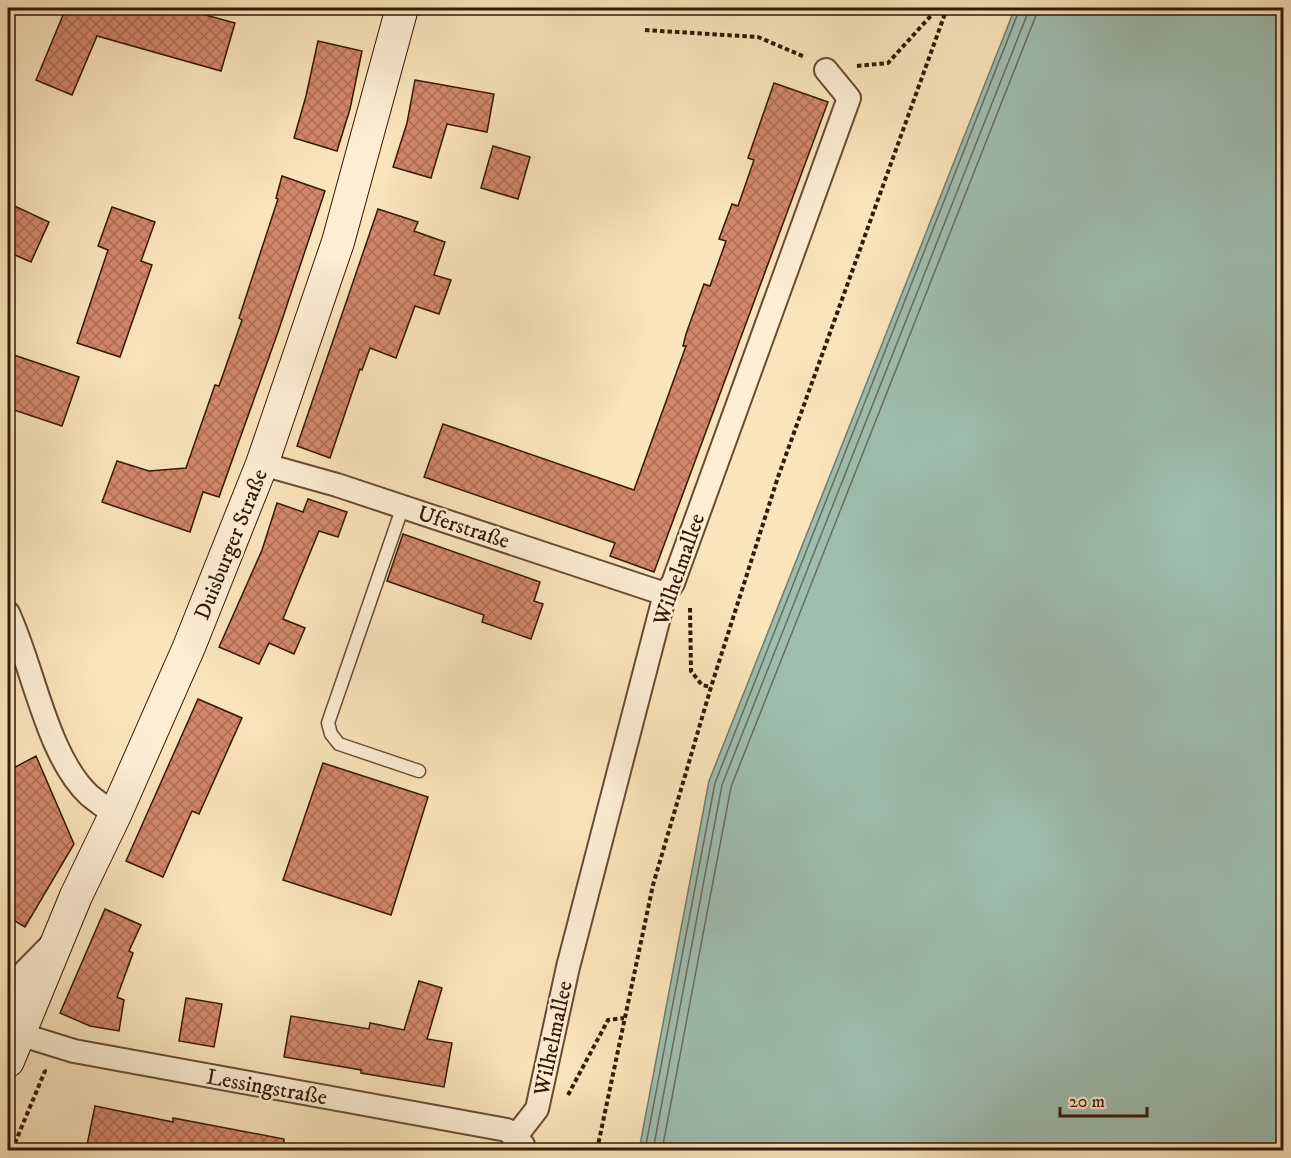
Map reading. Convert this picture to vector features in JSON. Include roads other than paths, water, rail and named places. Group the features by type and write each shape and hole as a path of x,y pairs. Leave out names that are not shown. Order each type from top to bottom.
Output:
{"main road":[{"name":"Duisburger Straße","path":"13,1048 76,896 115,815 189,647 261,464 338,242 402,8"}],"street":[{"name":"Wilhelmallee","path":"519,1143 537,1109 568,967 665,594 673,583 849,98 826,70"},
{"name":"Uferstraße","path":"261,464 403,506 665,594"},
{"path":"8,613 46,718 67,767 88,794 115,815"},
{"path":"8,993 56,944"},
{"name":"Lessingstraße","path":"13,1048 74,1051 507,1130 519,1143"}],"lane":[{"path":"403,506 328,723 331,734 339,744 419,771"}],"water":[{"path":"1015,8 1283,8 1283,1150 639,1150 709,781"}]}
